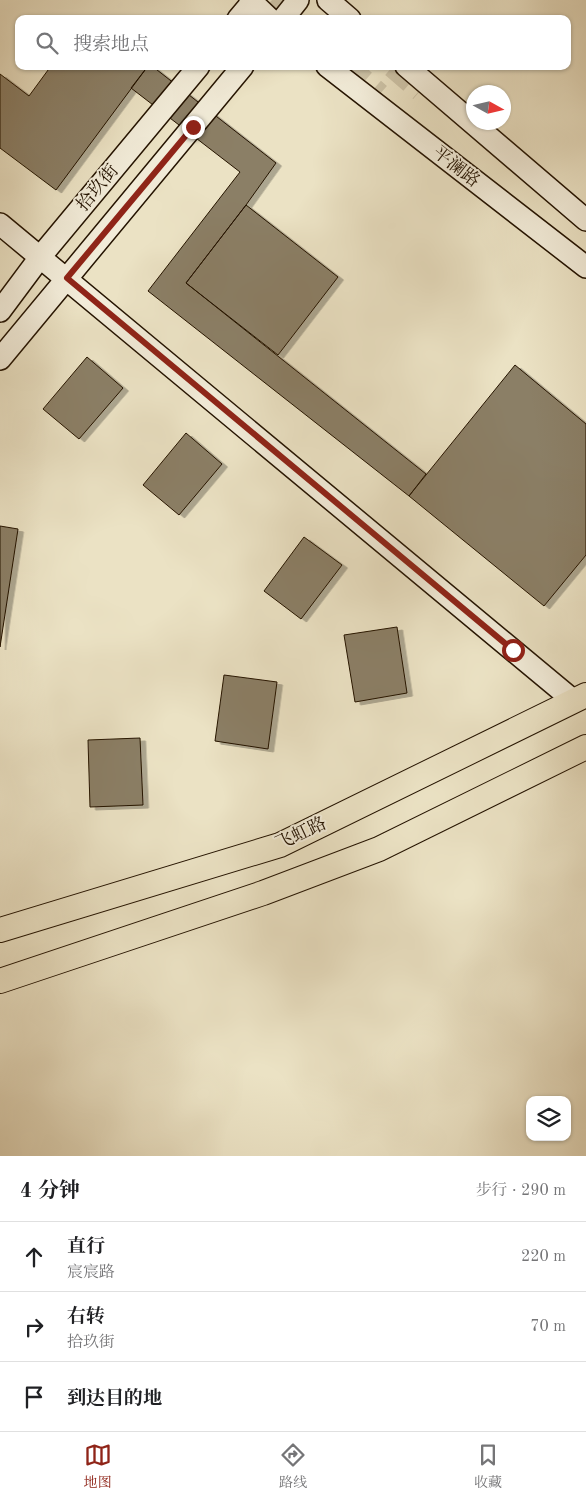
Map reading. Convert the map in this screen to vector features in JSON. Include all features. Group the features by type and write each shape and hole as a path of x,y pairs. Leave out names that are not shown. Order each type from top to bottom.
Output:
{"main road":[{"path":"286,15 298,0"},
{"path":"328,0 345,15"},
{"path":"241,15 252,1 266,15"},
{"name":"拾玖街","path":"0,311 41,256 196,70"},
{"name":"拾玖街","path":"0,359 240,70"},
{"name":"平澜路","path":"332,70 586,267"},
{"path":"411,70 586,220"},
{"path":"0,224 580,698"},
{"name":"飞虹路","path":"0,930 280,845 580,698"},
{"path":"0,981 263,893 379,848 586,747"}],"building":[{"path":"48,70 145,70 56,190 0,148 0,74 29,96"},
{"path":"145,70 157,70 276,163 186,283 426,474 409,496 148,291 240,172 131,88"},
{"path":"246,205 338,277 278,355 186,283"},
{"path":"87,357 123,388 79,439 43,409"},
{"path":"515,365 586,424 586,555 544,606 409,496"},
{"path":"186,433 222,464 179,515 143,485"},
{"path":"0,526 18,529 0,647"},
{"path":"304,537 342,565 301,619 264,591"},
{"path":"397,627 407,693 355,702 344,635"},
{"path":"224,675 277,682 268,749 215,741"},
{"path":"140,738 143,805 90,807 88,740"}],"tunnel":[{"path":"272,0 289,15"},
{"path":"351,70 379,95"},
{"path":"398,70 421,90"}],"route":[{"path":"193,127 67,278 513,650"}]}
